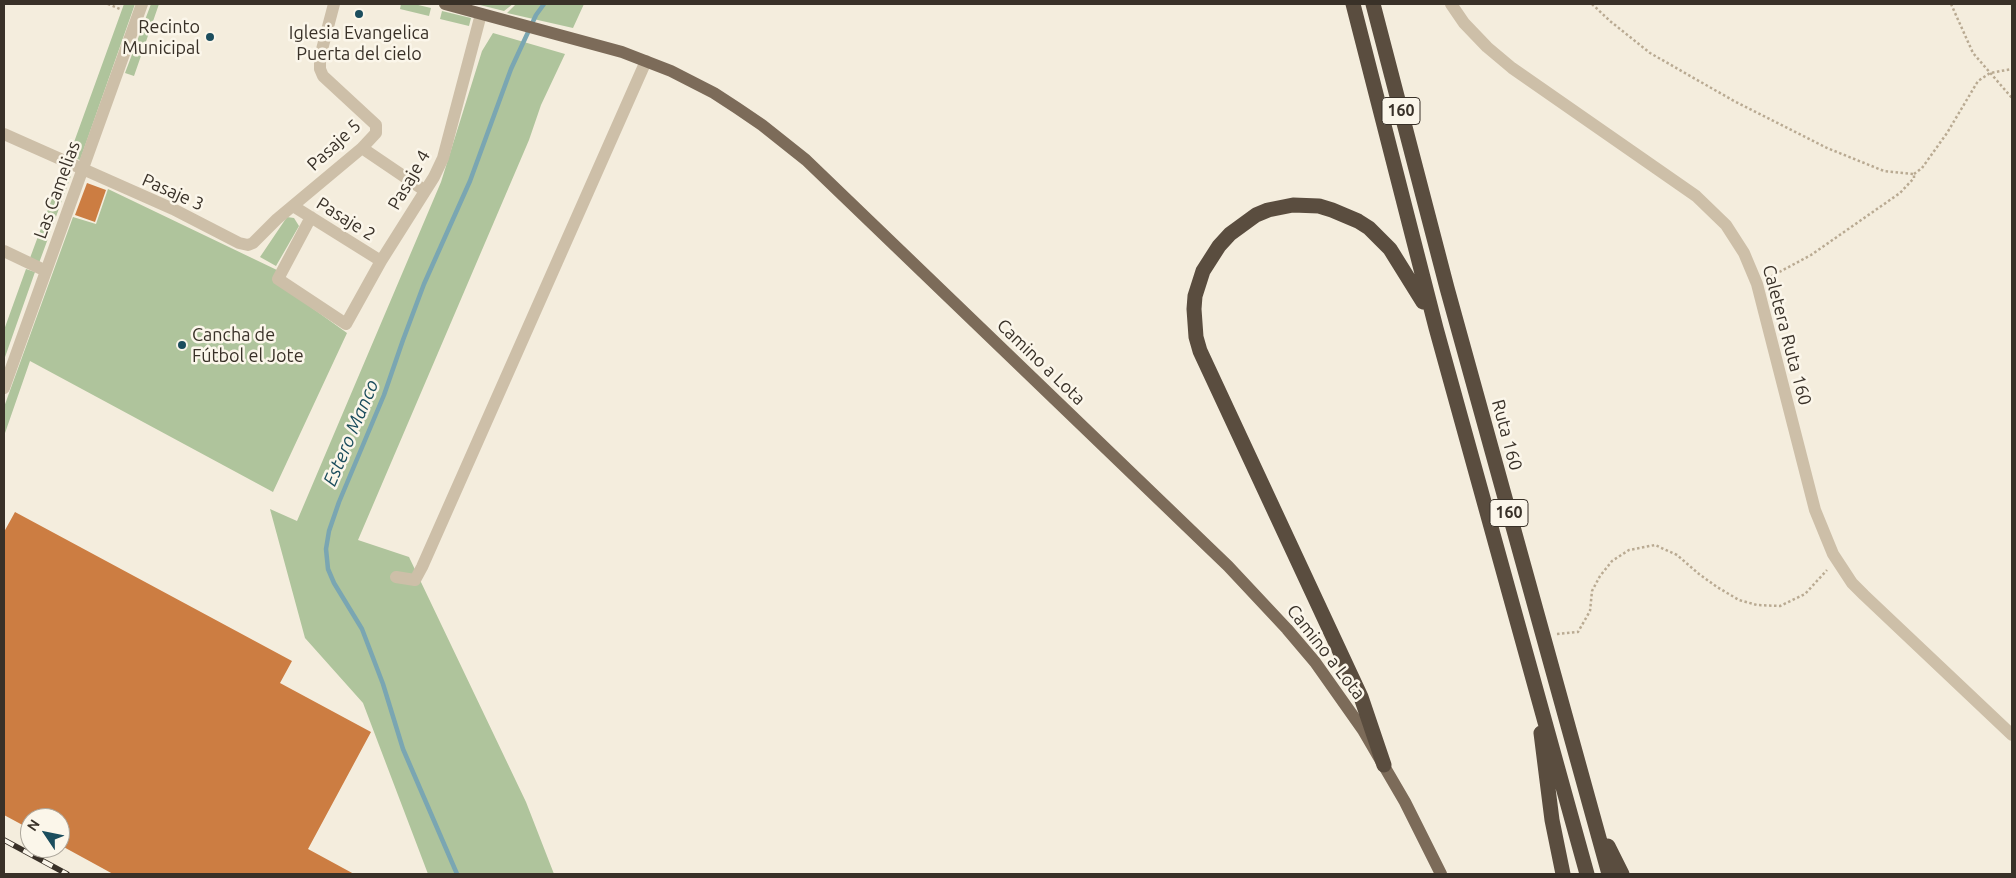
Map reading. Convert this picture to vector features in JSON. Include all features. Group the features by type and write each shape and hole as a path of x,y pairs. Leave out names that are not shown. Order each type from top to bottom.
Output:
{"highway":[{"name":"160","path":"1353,4 1436,328 1587,874"},
{"name":"Ruta 160","path":"1374,4 1431,227 1609,874"},
{"path":"1384,765 1361,697 1200,351 1194,324 1196,296 1203,271 1210,259 1219,246 1242,224 1256,215 1280,206 1319,206 1358,221 1380,238 1404,270 1436,328"},
{"path":"1538,693 1546,781 1563,874"},
{"path":"1590,808 1622,874"}],"main road":[{"name":"Camino a Lota","path":"445,4 592,43 646,61 714,93 762,125 806,160 1258,596 1315,662 1363,730 1384,765 1441,874"}],"street":[{"name":"Las Camelias","path":"4,388 84,170 142,4"},
{"name":"Pasaje 5","path":"248,245 257,240 277,219 362,148 376,133 376,125 324,76 320,69 320,57 334,4"},
{"name":"Caletera Ruta 160","path":"1450,4 1464,23 1487,47 1512,68 1696,196 1712,209 1736,238 1752,268 1757,284 1815,510 1833,554 1852,583 1864,596 2012,735"},
{"name":"Pasaje 4","path":"312,217 278,279 346,324 381,261 444,158 481,14"},
{"path":"396,577 415,580 422,566 646,61"},
{"name":"Pasaje 3","path":"4,134 173,209 239,243 248,245"},
{"path":"362,148 424,190"},
{"name":"Pasaje 2","path":"293,206 381,261"},
{"path":"4,251 46,271"}],"path":[{"path":"108,4 120,9"},
{"path":"1592,4 1650,54 1734,101 1826,148 1884,171 1914,174"},
{"path":"1951,4 1973,53 2012,98"},
{"path":"1757,284 1811,255 1900,193 1914,178 1914,174 1922,168 1947,133 1978,81 1990,73 2012,69"},
{"path":"1543,635 1578,632 1590,611 1592,591 1600,576 1612,561 1629,550 1655,544 1678,555 1699,574 1739,600 1757,606 1780,606 1805,594 1826,572 1833,554"}],"green space":[{"path":"124,4 135,4 80,160 69,156"},
{"path":"151,4 159,4 134,76 125,73"},
{"path":"401,4 414,4 431,8 429,16 400,9"},
{"path":"476,4 513,4 504,11"},
{"path":"516,4 584,4 573,28 507,13"},
{"path":"442,11 471,18 469,26 440,19"},
{"path":"493,33 565,54 541,105 529,140 358,540 409,557 526,802 554,874 428,874 363,703 305,638 270,509 297,521 441,182 482,51"},
{"path":"63,169 72,173 39,263 30,258"},
{"name":"Cancha de Fútbol el Jote","path":"108,189 279,271 273,280 347,333 273,492 30,361 4,436 4,407 73,217 96,224"},
{"path":"287,217 294,218 299,226 276,266 260,257"},
{"path":"26,269 35,272 4,360 4,330"}],"building":[{"path":"87,183 106,190 95,222 75,215"},
{"path":"15,512 292,661 280,683 371,732 308,849 354,874 113,874 70,850 70,808 20,808 20,824 4,815 4,532"}],"waterway":[{"name":"Estero Manco","path":"457,874 403,749 383,684 362,629 334,583 328,569 326,549 329,531 339,502 384,395 424,284 470,181 511,69 536,15 544,4"}],"railway":[{"path":"4,840 67,874"}],"place":[{"name":"Iglesia Evangelica Puerta del cielo","path":"359,14"},
{"name":"Recinto Municipal","path":"210,37"},
{"name":"Cancha de Fútbol el Jote","path":"182,345"}]}
